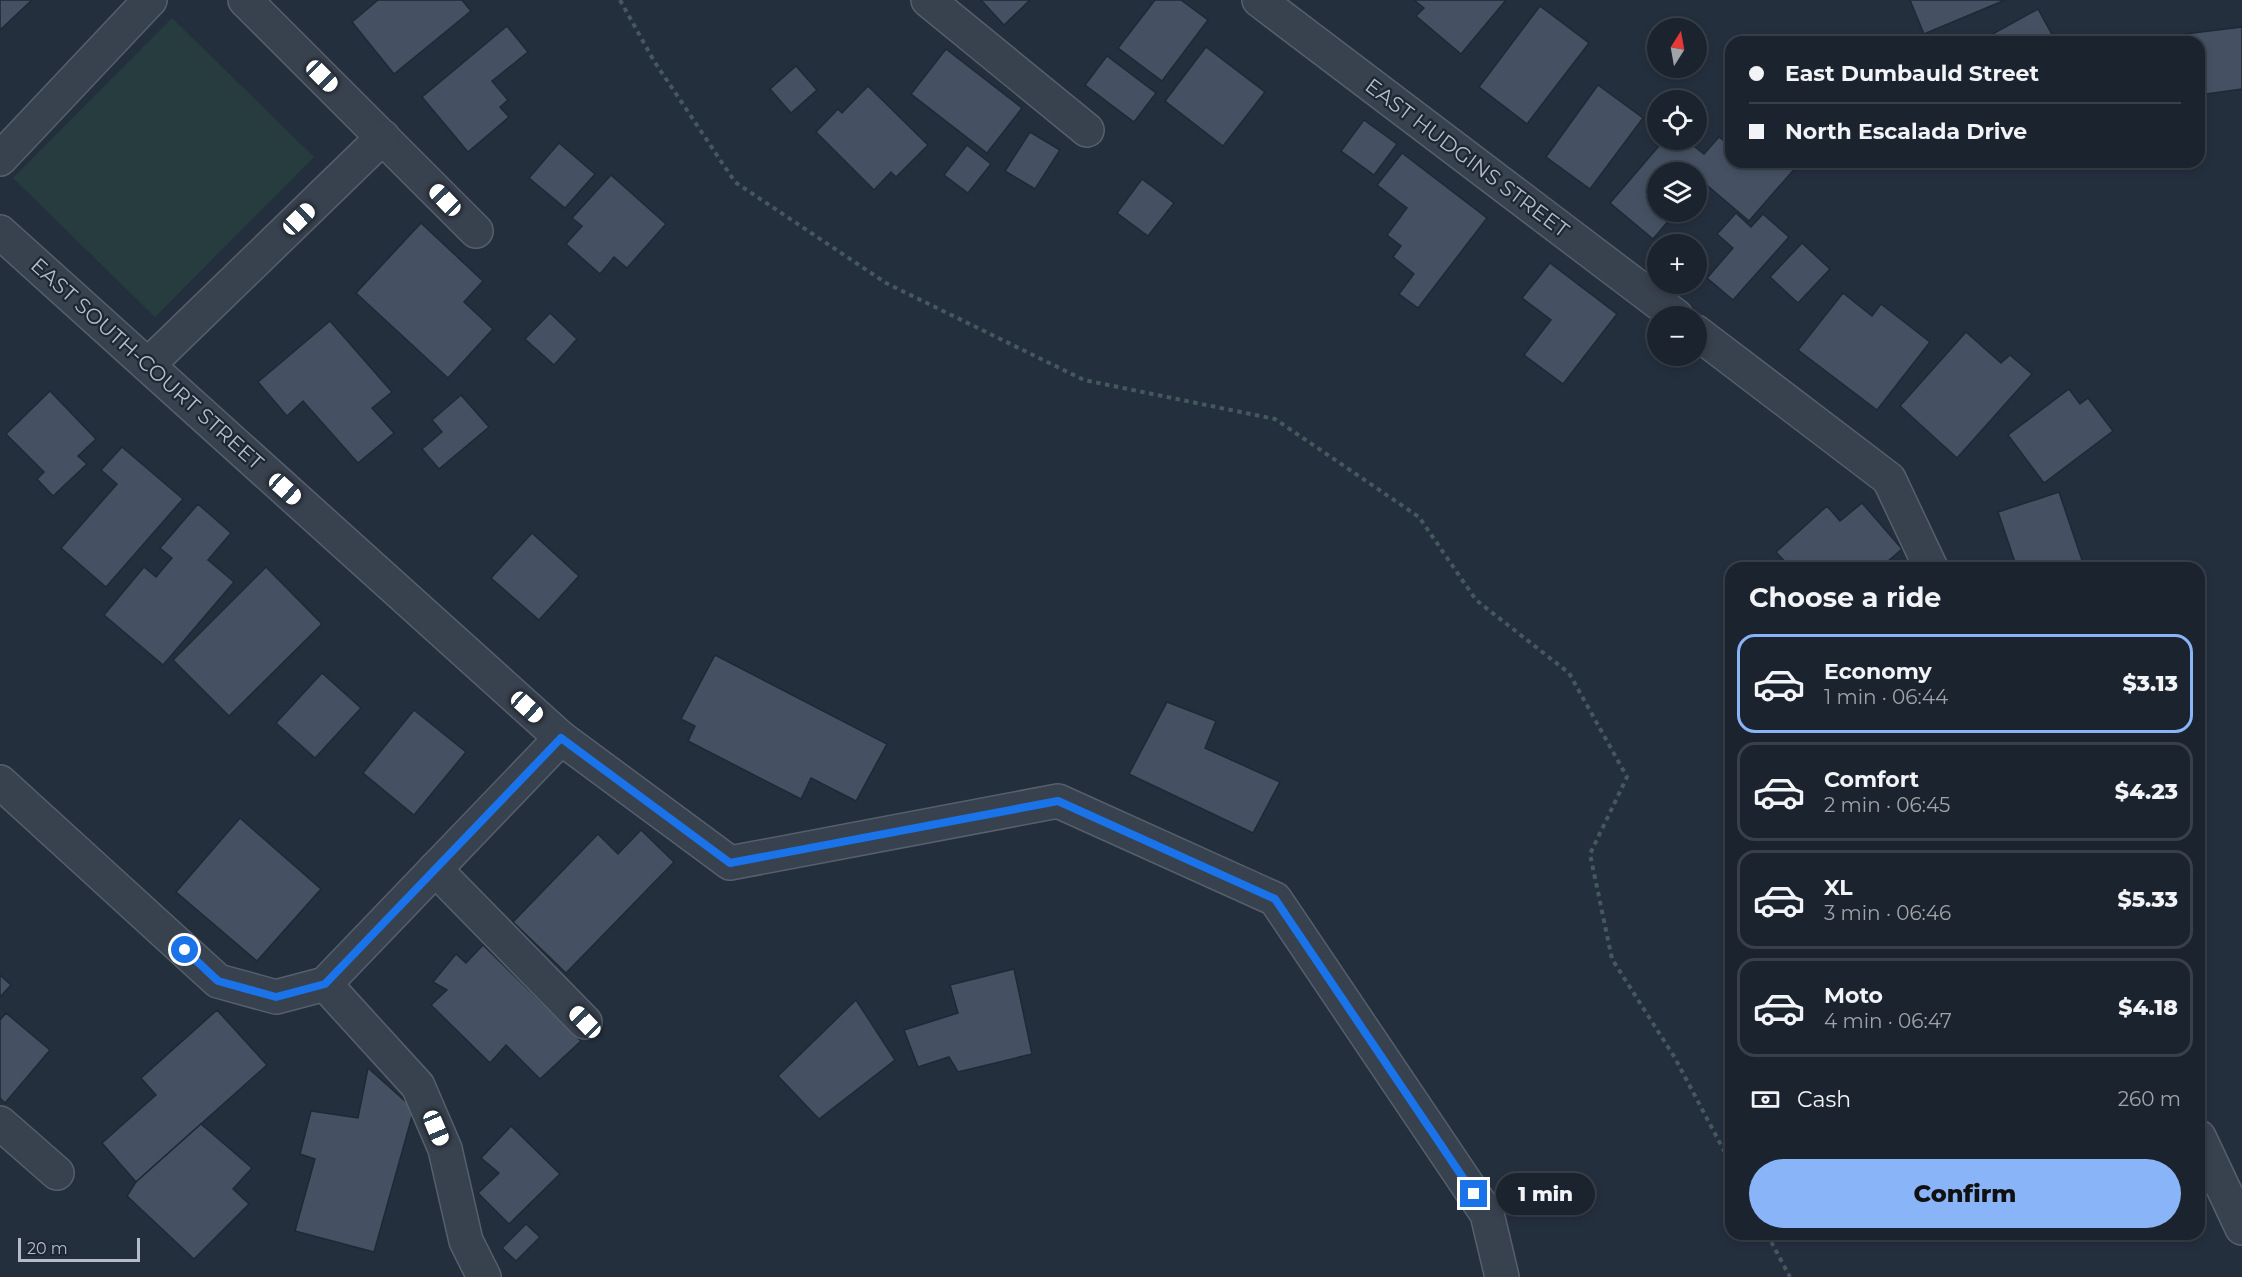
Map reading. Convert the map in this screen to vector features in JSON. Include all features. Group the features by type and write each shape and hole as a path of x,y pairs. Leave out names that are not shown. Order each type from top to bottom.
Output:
{"street":[{"path":"0,159 150,0"},
{"path":"246,0 476,231"},
{"path":"928,0 1087,130"},
{"name":"EAST HUDGINS STREET","path":"1259,0 1663,306"},
{"path":"148,365 383,137"},
{"name":"EAST SOUTH-COURT STREET","path":"0,232 561,738 730,863 1058,801 1275,899 1487,1214 1502,1277"},
{"path":"1707,340 1889,478 1929,562"},
{"path":"0,782 218,981 276,997 325,984 561,738"},
{"path":"435,869 585,1022"},
{"path":"325,984 417,1086 445,1149 466,1241 484,1277"},
{"path":"0,1123 57,1173"},
{"path":"2205,1150 2242,1228"}],"path":[{"path":"620,0 654,61 735,182 885,284 1084,380 1275,419 1419,517 1476,600 1569,673 1627,777 1590,854 1612,959 1676,1058 1725,1152"},
{"path":"1770,1240 1790,1277"}],"green space":[{"path":"172,18 314,157 155,317 13,178"}],"building":[{"path":"0,0 32,0 0,30"},
{"path":"378,0 462,0 471,11 394,74 352,22"},
{"path":"981,0 1030,0 1004,25"},
{"path":"1155,0 1181,0 1208,20 1162,81 1118,48"},
{"path":"1414,0 1506,0 1461,54 1416,16 1424,8"},
{"path":"1910,0 2005,0 1924,34"},
{"path":"1540,6 1589,43 1527,124 1479,87"},
{"path":"2038,9 2053,36 1989,36"},
{"path":"507,26 528,52 492,81 508,100 500,107 509,117 468,152 422,97"},
{"path":"2242,27 2242,89 2205,94 2205,36 2185,36 2185,34"},
{"path":"1206,47 1265,92 1223,146 1165,101"},
{"path":"946,49 1022,108 987,153 911,94"},
{"path":"1107,56 1156,93 1134,122 1085,85"},
{"path":"796,66 817,90 791,113 770,89"},
{"path":"1598,85 1643,118 1590,189 1546,157"},
{"path":"868,86 928,145 896,177 891,172 874,190 816,132 838,109 842,113"},
{"path":"1364,120 1397,144 1374,175 1341,151"},
{"path":"1030,132 1060,150 1035,189 1005,171"},
{"path":"1719,137 1725,142 1725,168 1795,168 1749,221 1707,185 1707,162 1647,162 1647,222 1667,222 1657,234 1647,234 1610,203 1655,150 1699,150 1704,154"},
{"path":"559,143 595,174 565,208 529,178"},
{"path":"967,145 991,164 968,193 944,175"},
{"path":"1402,153 1487,218 1418,308 1399,294 1414,274 1393,257 1401,246 1387,235 1407,208 1377,185"},
{"path":"611,175 666,224 627,268 614,257 600,274 566,244 582,226 572,218"},
{"path":"1142,179 1174,203 1148,236 1117,213"},
{"path":"1736,213 1751,227 1763,214 1789,237 1733,300 1707,278 1733,248 1717,234"},
{"path":"421,223 483,281 464,302 493,329 448,378 356,293"},
{"path":"1802,243 1830,269 1798,303 1770,277"},
{"path":"1550,263 1617,314 1563,384 1524,355 1551,320 1522,298"},
{"path":"1843,293 1872,316 1881,304 1930,342 1877,410 1798,350"},
{"path":"550,313 577,339 554,365 525,339"},
{"path":"330,321 392,392 372,408 394,433 358,463 303,401 287,416 258,382"},
{"path":"1966,332 2001,363 2010,355 2032,374 1957,458 1900,406"},
{"path":"2069,389 2080,404 2088,398 2113,431 2044,483 2008,435"},
{"path":"50,391 96,439 78,456 87,464 53,496 37,479 44,472 6,434"},
{"path":"461,395 489,427 439,469 422,449 442,432 432,420"},
{"path":"122,447 183,499 106,587 61,548 117,484 101,470"},
{"path":"2059,492 2083,562 2015,562 1998,512"},
{"path":"1862,503 1902,549 1887,562 1785,562 1776,552 1827,506 1840,521"},
{"path":"198,504 231,533 208,560 234,582 163,665 104,615 144,567 156,577 172,558 160,548"},
{"path":"532,533 579,576 539,620 491,578"},
{"path":"266,567 322,624 229,716 173,660"},
{"path":"715,655 887,744 856,801 811,778 801,799 688,741 695,726 681,719"},
{"path":"322,673 361,708 315,758 276,723"},
{"path":"1167,702 1216,721 1205,748 1280,782 1253,833 1129,774"},
{"path":"414,710 466,752 414,815 363,773"},
{"path":"240,818 321,889 257,961 176,892"},
{"path":"641,830 674,862 566,973 513,922 598,834 618,854"},
{"path":"483,945 581,1041 540,1079 506,1045 490,1063 431,1005 447,990 433,982 456,954 466,963"},
{"path":"1014,969 1032,1054 958,1072 949,1057 918,1067 904,1030 958,1013 950,985"},
{"path":"0,975 11,985 0,997"},
{"path":"856,1000 895,1060 819,1119 778,1076"},
{"path":"217,1010 267,1065 136,1182 102,1143 156,1095 141,1078"},
{"path":"6,1013 50,1050 5,1103 0,1098 0,1020"},
{"path":"368,1068 414,1109 374,1252 295,1231 315,1159 300,1154 311,1111 358,1118"},
{"path":"201,1124 252,1168 233,1189 249,1204 194,1259 127,1196 136,1182"},
{"path":"511,1126 560,1174 509,1224 478,1193 499,1173 481,1158"},
{"path":"526,1224 540,1237 516,1261 502,1248"}],"route":[{"path":"185,950 218,981 276,997 325,984 561,738 730,863 1058,801 1275,899 1474,1194"}]}
